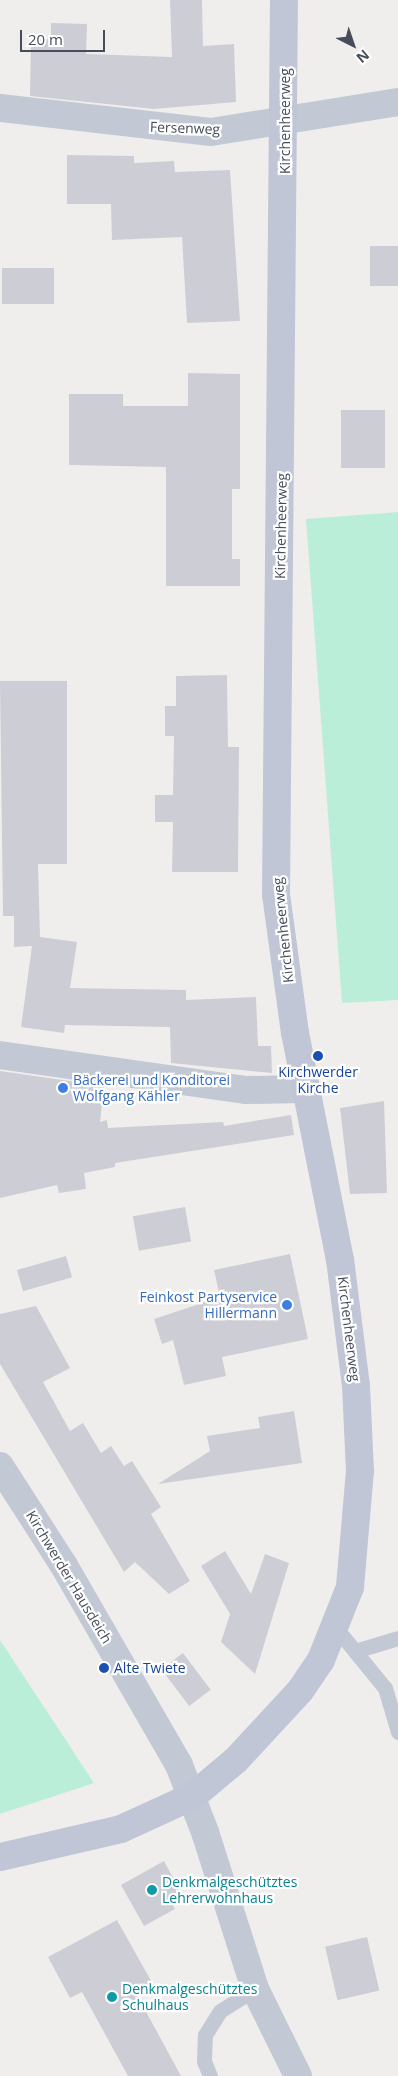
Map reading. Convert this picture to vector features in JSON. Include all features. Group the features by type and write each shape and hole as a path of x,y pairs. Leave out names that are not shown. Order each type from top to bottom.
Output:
{"main road":[{"name":"Kirchenheerweg","path":"4,1857 121,1829 192,1796 271,1726 321,1660 336,1628 350,1587 357,1534 360,1471 356,1386 340,1260 305,1089 276,895 286,121 284,0"}],"street":[{"name":"Fersenweg","path":"0,108 202,132 286,121 398,102"},
{"path":"0,1054 247,1090 305,1089"},
{"name":"Kirchwerder Hausdeich","path":"0,1466 92,1614 192,1796 255,1988 298,2076"}],"lane":[{"path":"336,1628 385,1688 398,1732"},
{"path":"355,1651 398,1638"},
{"path":"210,2076 204,2061 205,2035 220,2011 255,1988"}],"green space":[{"path":"398,512 398,1000 342,1003 306,519"},
{"path":"0,1640 94,1783 0,1814"}],"building":[{"path":"170,0 202,0 203,46 234,44 236,102 154,109 30,96 31,39 51,39 51,23 87,24 86,54 172,57"},
{"path":"67,155 134,156 134,163 174,161 175,172 230,170 240,321 187,323 182,237 112,240 111,204 67,204"},
{"path":"370,246 398,246 398,286 370,286"},
{"path":"2,268 54,268 54,304 2,304"},
{"path":"188,373 240,374 240,489 232,489 232,559 240,559 240,586 166,586 166,467 69,465 69,394 123,394 123,406 188,406"},
{"path":"341,410 385,410 385,468 341,468"},
{"path":"227,675 228,747 239,747 238,872 172,872 173,822 155,822 155,795 173,795 174,736 165,736 165,706 176,706 176,676"},
{"path":"0,681 67,681 67,864 38,864 40,937 77,942 70,988 186,990 186,1000 256,997 258,1046 271,1046 272,1073 171,1063 170,1027 65,1025 64,1033 21,1027 32,946 14,947 14,916 3,916"},
{"path":"0,1071 104,1086 100,1122 107,1120 108,1128 223,1122 224,1126 291,1115 294,1135 115,1163 115,1167 84,1173 86,1189 59,1193 57,1185 0,1198"},
{"path":"384,1101 387,1193 350,1194 340,1108"},
{"path":"185,1207 191,1241 139,1251 133,1216"},
{"path":"290,1254 308,1339 222,1357 226,1376 184,1385 173,1340 162,1344 154,1319 220,1297 214,1270"},
{"path":"66,1256 72,1277 23,1291 17,1270"},
{"path":"36,1306 70,1368 43,1382 70,1431 83,1423 101,1453 111,1446 124,1466 132,1461 161,1507 151,1514 190,1581 169,1594 135,1562 124,1572 0,1364 0,1314"},
{"path":"294,1411 302,1463 158,1484 210,1451 207,1436 260,1428 258,1417"},
{"path":"225,1551 251,1594 265,1554 289,1563 255,1674 221,1642 230,1614 201,1566"},
{"path":"183,1653 211,1690 189,1706 161,1669"},
{"name":"Denkmalgeschütztes Lehrerwohnhaus","path":"164,1861 183,1896 171,1902 175,1909 144,1926 121,1885"},
{"name":"Denkmalgeschütztes Schulhaus","path":"117,1920 154,1986 137,1995 181,2076 128,2076 82,1992 70,1998 48,1957"},
{"path":"367,1937 379,1991 337,2000 325,1947"}],"place":[{"name":"Kirchwerder Kirche","path":"318,1056"},
{"name":"Bäckerei und Konditorei Wolfgang Kähler","path":"63,1088"},
{"name":"Feinkost Partyservice Hillermann","path":"287,1305"},
{"name":"Alte Twiete","path":"104,1668"},
{"name":"Denkmalgeschütztes Lehrerwohnhaus","path":"152,1890"},
{"name":"Denkmalgeschütztes Schulhaus","path":"112,1997"}]}
